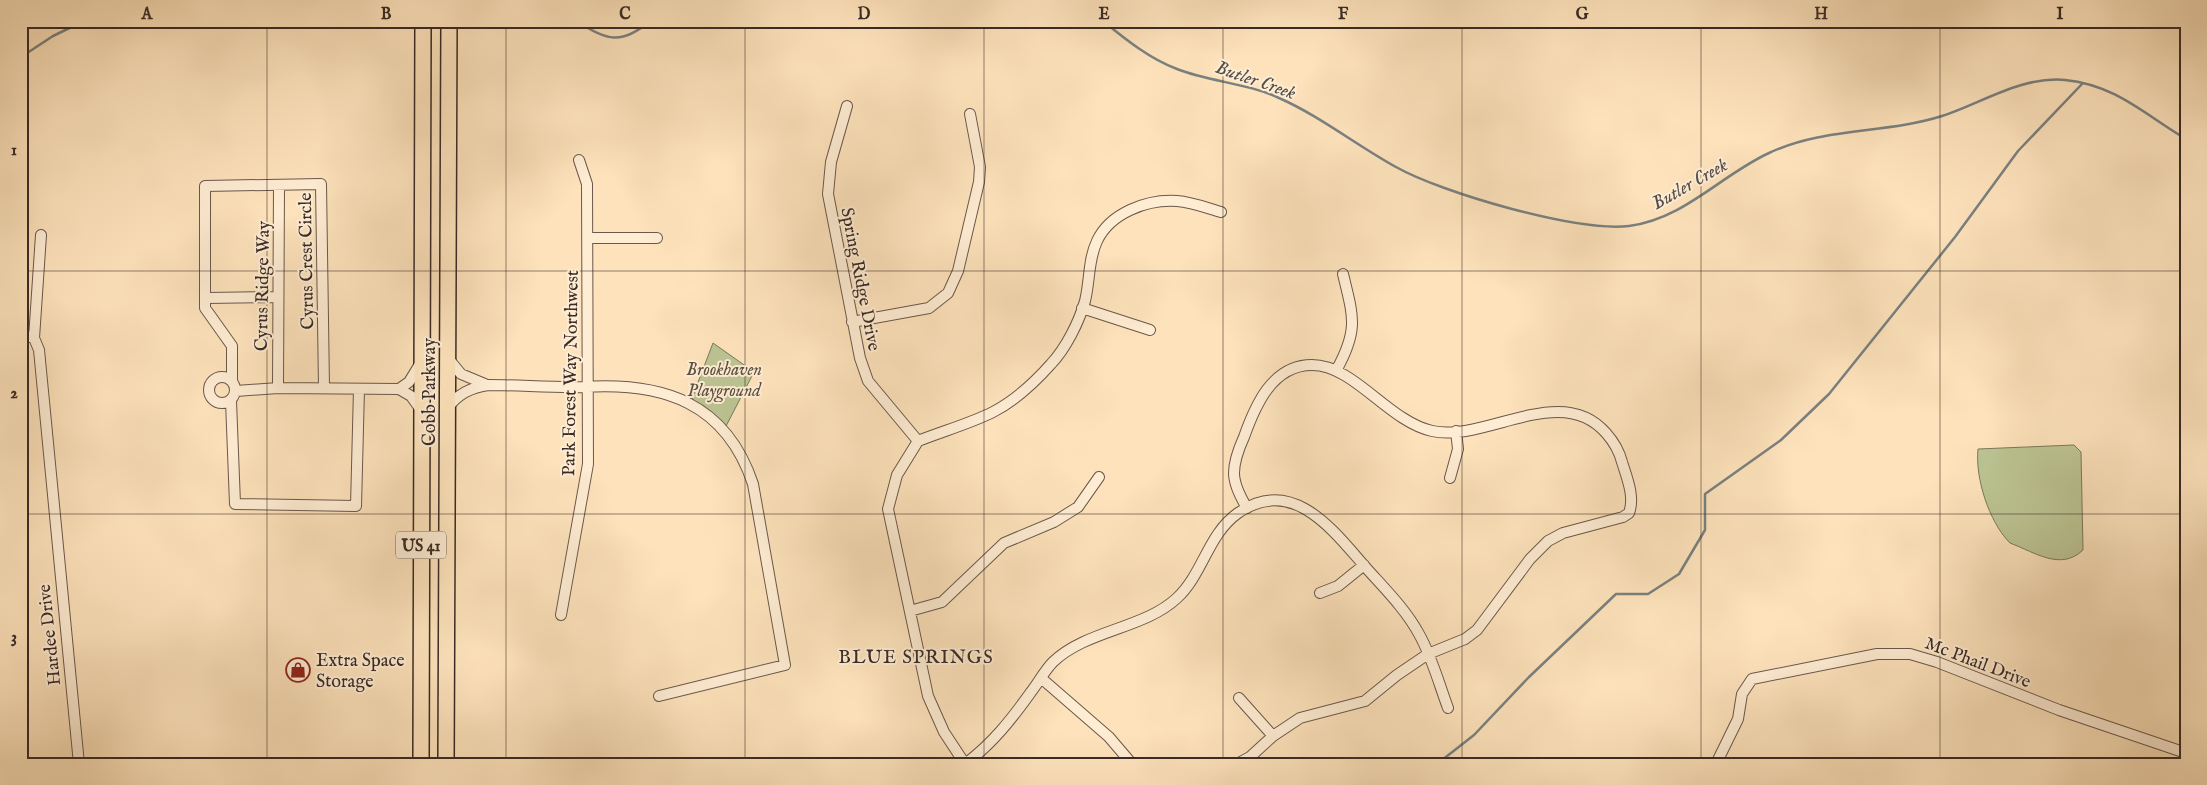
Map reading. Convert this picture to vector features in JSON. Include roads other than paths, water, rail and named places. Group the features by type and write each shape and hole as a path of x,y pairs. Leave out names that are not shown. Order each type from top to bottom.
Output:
{"main road":[{"name":"Cobb Parkway","path":"421,764 423,21"},
{"name":"Cobb Parkway","path":"446,764 449,21"},
{"path":"421,729 430,764"}],"street":[{"name":"Spring Ridge Drive","path":"847,106 831,162 828,194 852,322 860,358 868,381 918,441"},
{"path":"852,322 929,308 948,293 958,271 979,182 980,167 970,114"},
{"name":"Park Forest Way Northwest","path":"561,615 587,472 587,184 579,160"},
{"name":"Cyrus Crest Circle","path":"324,388 322,184 205,186 205,308 232,346 235,504 356,506 359,390"},
{"name":"Cyrus Ridge Way","path":"278,388 280,185"},
{"path":"1221,212 1176,200 1163,201 1129,210 1111,223 1097,242 1090,262 1082,308 1070,335 1052,363 1034,382 992,413 918,441 897,475 888,509 928,696 944,732 965,764 987,748 1010,722 1053,662 1084,642 1156,612 1177,599 1215,538 1227,523 1248,508 1278,501 1307,509 1331,527 1401,607 1420,634 1448,708"},
{"name":"Hardee Drive","path":"42,235 34,338 39,350 79,764"},
{"path":"588,238 657,238"},
{"path":"1337,369 1351,340 1353,322 1343,274"},
{"path":"206,298 278,297"},
{"path":"1082,308 1150,330"},
{"path":"21,338 34,338"},
{"path":"447,357 460,374 489,385"},
{"path":"399,389 409,382 422,360"},
{"path":"1237,764 1250,757 1273,736 1300,718 1365,702 1397,675 1428,654 1465,639 1477,630 1530,559 1548,541 1563,533 1617,520 1627,515 1631,508 1630,490 1619,450 1602,428 1579,415 1547,413 1443,433 1419,428 1337,369 1315,365 1298,367 1282,374 1265,390 1247,428 1235,465 1234,478 1248,508"},
{"path":"232,380 223,376 213,380 209,389 216,402 221,404 233,396 278,388 399,389 411,396 421,410"},
{"path":"447,410 455,399 465,391 489,385 647,388 677,397 702,410 736,444 748,466 753,484 786,661 785,665 659,696"},
{"path":"1450,478 1458,454 1456,431"},
{"path":"910,611 942,602 1004,543 1054,522 1078,507 1099,477"},
{"path":"1320,593 1338,586 1364,566"},
{"name":"Mc Phail Drive","path":"1716,764 1738,720 1742,694 1752,679 1877,654 1910,654 1937,662 2059,710 2186,753"},
{"path":"1041,678 1109,737 1132,764"},
{"path":"1239,698 1273,736"},
{"path":"21,761 31,764"}],"waterway":[{"name":"Butler Creek","path":"21,57 53,36 84,21"},
{"name":"Butler Creek","path":"577,21 597,33 614,38 631,34 650,21"},
{"name":"Butler Creek","path":"1103,21 1138,48 1167,65 1202,77 1254,89 1279,98 1309,113 1396,167 1417,177 1476,199 1545,217 1577,223 1629,226 1649,222 1685,206 1751,162 1790,145 1833,135 1920,122 1957,111 2017,86 2033,82 2065,80 2100,88 2129,102 2186,139"},
{"path":"1437,764 1474,735 1529,677 1616,594 1648,594 1679,574 1705,530 1705,494 1781,440 1829,394 1955,237 2018,151 2082,84"}],"place":[{"name":"Extra Space Storage","path":"298,670"}],"district":[{"name":"BLUE SPRINGS","path":"916,656"}],"park label":[{"name":"Brookhaven Playground","path":"724,379"}]}
